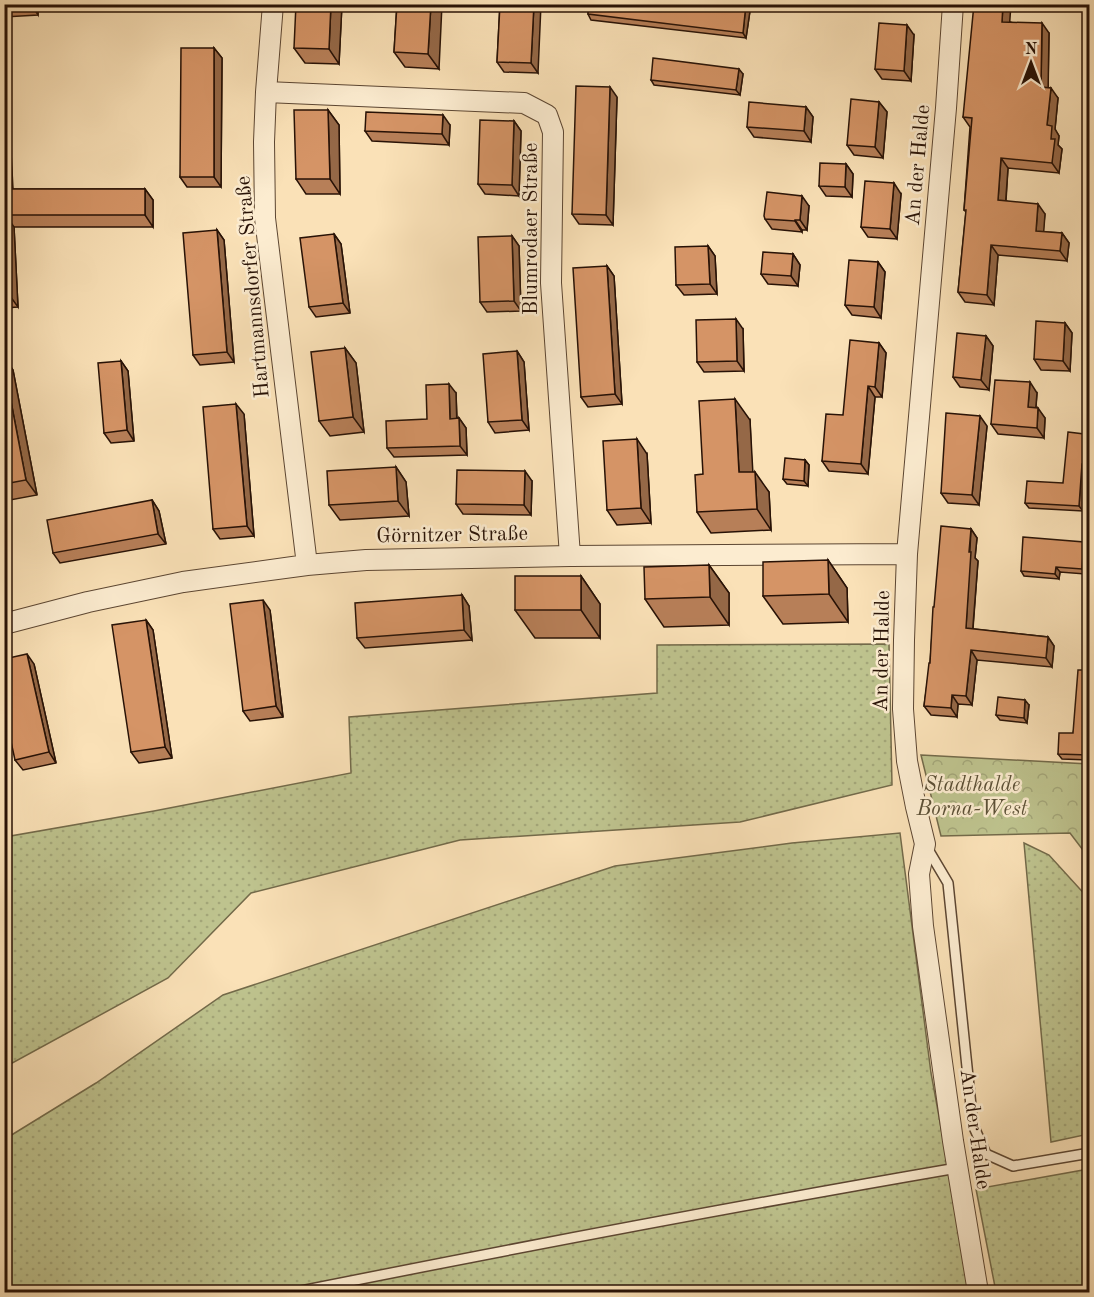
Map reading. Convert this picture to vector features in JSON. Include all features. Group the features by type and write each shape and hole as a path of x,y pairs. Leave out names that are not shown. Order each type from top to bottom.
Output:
{"street":[{"name":"Hartmannsdorfer Straße","path":"273,4 264,142 265,218 307,565"},
{"name":"An der Halde","path":"953,4 907,554 903,709 907,761 915,807 925,844 919,874 923,926 957,1168 978,1293"},
{"name":"Blumrodaer Straße","path":"266,92 524,103 548,115 553,132 551,284 570,556"},
{"name":"Görnitzer Straße","path":"4,624 88,602 183,582 307,565 366,560 907,554"}],"lane":[{"path":"925,844 948,883 973,1125 986,1154 1013,1166 1089,1153"},
{"path":"296,1293 594,1234 957,1168"}],"green space":[{"path":"889,644 892,785 740,822 460,840 251,893 168,978 5,1067 5,837 351,773 349,717 657,693 657,645"},
{"name":"Stadthalde Borna-West","path":"921,755 1089,764 1089,858 1070,833 941,836"},
{"path":"900,833 931,1073 971,1292 5,1292 5,1139 96,1083 223,995 615,866 792,843"},
{"path":"1024,843 1049,855 1089,899 1089,1134 1051,1142"},
{"path":"1089,1169 1089,1292 996,1292 976,1189"}],"building":[{"path":"296,4 331,4 329,49 294,48"},
{"path":"397,4 431,4 428,54 394,52"},
{"path":"500,4 534,4 531,63 497,62"},
{"path":"589,4 746,4 743,33 588,14"},
{"path":"974,4 1003,4 1002,22 1042,23 1041,87 1051,88 1047,125 1052,126 1051,139 1055,139 1052,163 1001,158 998,200 1038,204 1036,231 1062,233 1060,251 991,245 987,295 958,292 972,118 963,117"},
{"path":"879,23 907,25 904,71 875,69"},
{"path":"181,48 214,48 214,177 180,177"},
{"path":"653,58 739,69 736,90 651,80"},
{"path":"576,86 610,87 606,215 572,214"},
{"path":"851,99 879,102 875,147 847,145"},
{"path":"749,102 806,107 804,131 747,127"},
{"path":"294,110 328,110 330,179 296,179"},
{"path":"366,112 443,115 442,134 365,131"},
{"path":"480,120 514,121 512,185 478,184"},
{"path":"820,163 846,164 845,187 819,186"},
{"path":"4,176 5,189 145,189 145,215 6,215 10,296 4,296"},
{"path":"865,181 894,183 890,229 861,227"},
{"path":"767,192 802,196 800,220 765,219"},
{"path":"217,230 227,352 193,355 183,233"},
{"path":"334,234 343,303 309,307 300,238"},
{"path":"512,236 514,301 480,302 478,237"},
{"path":"1085,245 1089,246 1089,270 1083,270"},
{"path":"708,246 710,284 676,285 675,247"},
{"path":"763,252 793,254 791,276 761,274"},
{"path":"849,260 878,262 874,307 845,305"},
{"path":"607,266 615,394 581,397 573,268"},
{"path":"736,319 737,361 697,362 696,320"},
{"path":"1036,321 1065,323 1063,361 1034,359"},
{"path":"957,333 986,336 981,380 953,377"},
{"path":"850,340 879,343 875,387 868,386 861,464 822,461 826,414 843,415"},
{"path":"345,348 353,417 319,421 311,352"},
{"path":"517,351 522,420 488,422 483,354"},
{"path":"121,361 127,430 104,433 98,363"},
{"path":"4,365 26,480 4,484"},
{"path":"995,380 1030,382 1028,407 1038,408 1037,428 991,424"},
{"path":"449,384 450,419 459,418 460,446 387,448 386,421 427,419 426,385"},
{"path":"735,399 739,472 755,472 757,509 697,512 695,475 703,474 699,401"},
{"path":"236,404 247,526 213,529 203,407"},
{"path":"946,413 980,416 972,495 941,493"},
{"path":"1068,432 1084,434 1083,447 1089,447 1089,465 1082,464 1079,506 1025,503 1027,481 1063,483"},
{"path":"637,439 641,508 607,510 603,441"},
{"path":"785,458 805,460 804,481 783,479"},
{"path":"396,467 398,501 329,505 327,471"},
{"path":"457,470 525,471 524,505 456,504"},
{"path":"152,500 158,534 53,553 47,520"},
{"path":"941,526 971,529 966,628 1048,637 1046,658 971,650 966,696 952,695 951,708 924,706 930,663"},
{"path":"1023,537 1084,542 1082,569 1056,567 1055,574 1021,571"},
{"path":"828,560 829,594 763,596 763,562"},
{"path":"709,565 710,597 645,599 644,567"},
{"path":"515,576 581,576 581,610 515,610"},
{"path":"462,595 464,630 357,638 355,603"},
{"path":"263,600 276,706 243,711 230,604"},
{"path":"146,620 165,747 131,752 112,625"},
{"path":"27,654 49,752 15,760 4,710 4,659"},
{"path":"1078,670 1089,670 1089,755 1058,754 1059,733 1073,733"},
{"path":"998,697 1025,700 1024,718 996,715"}]}
